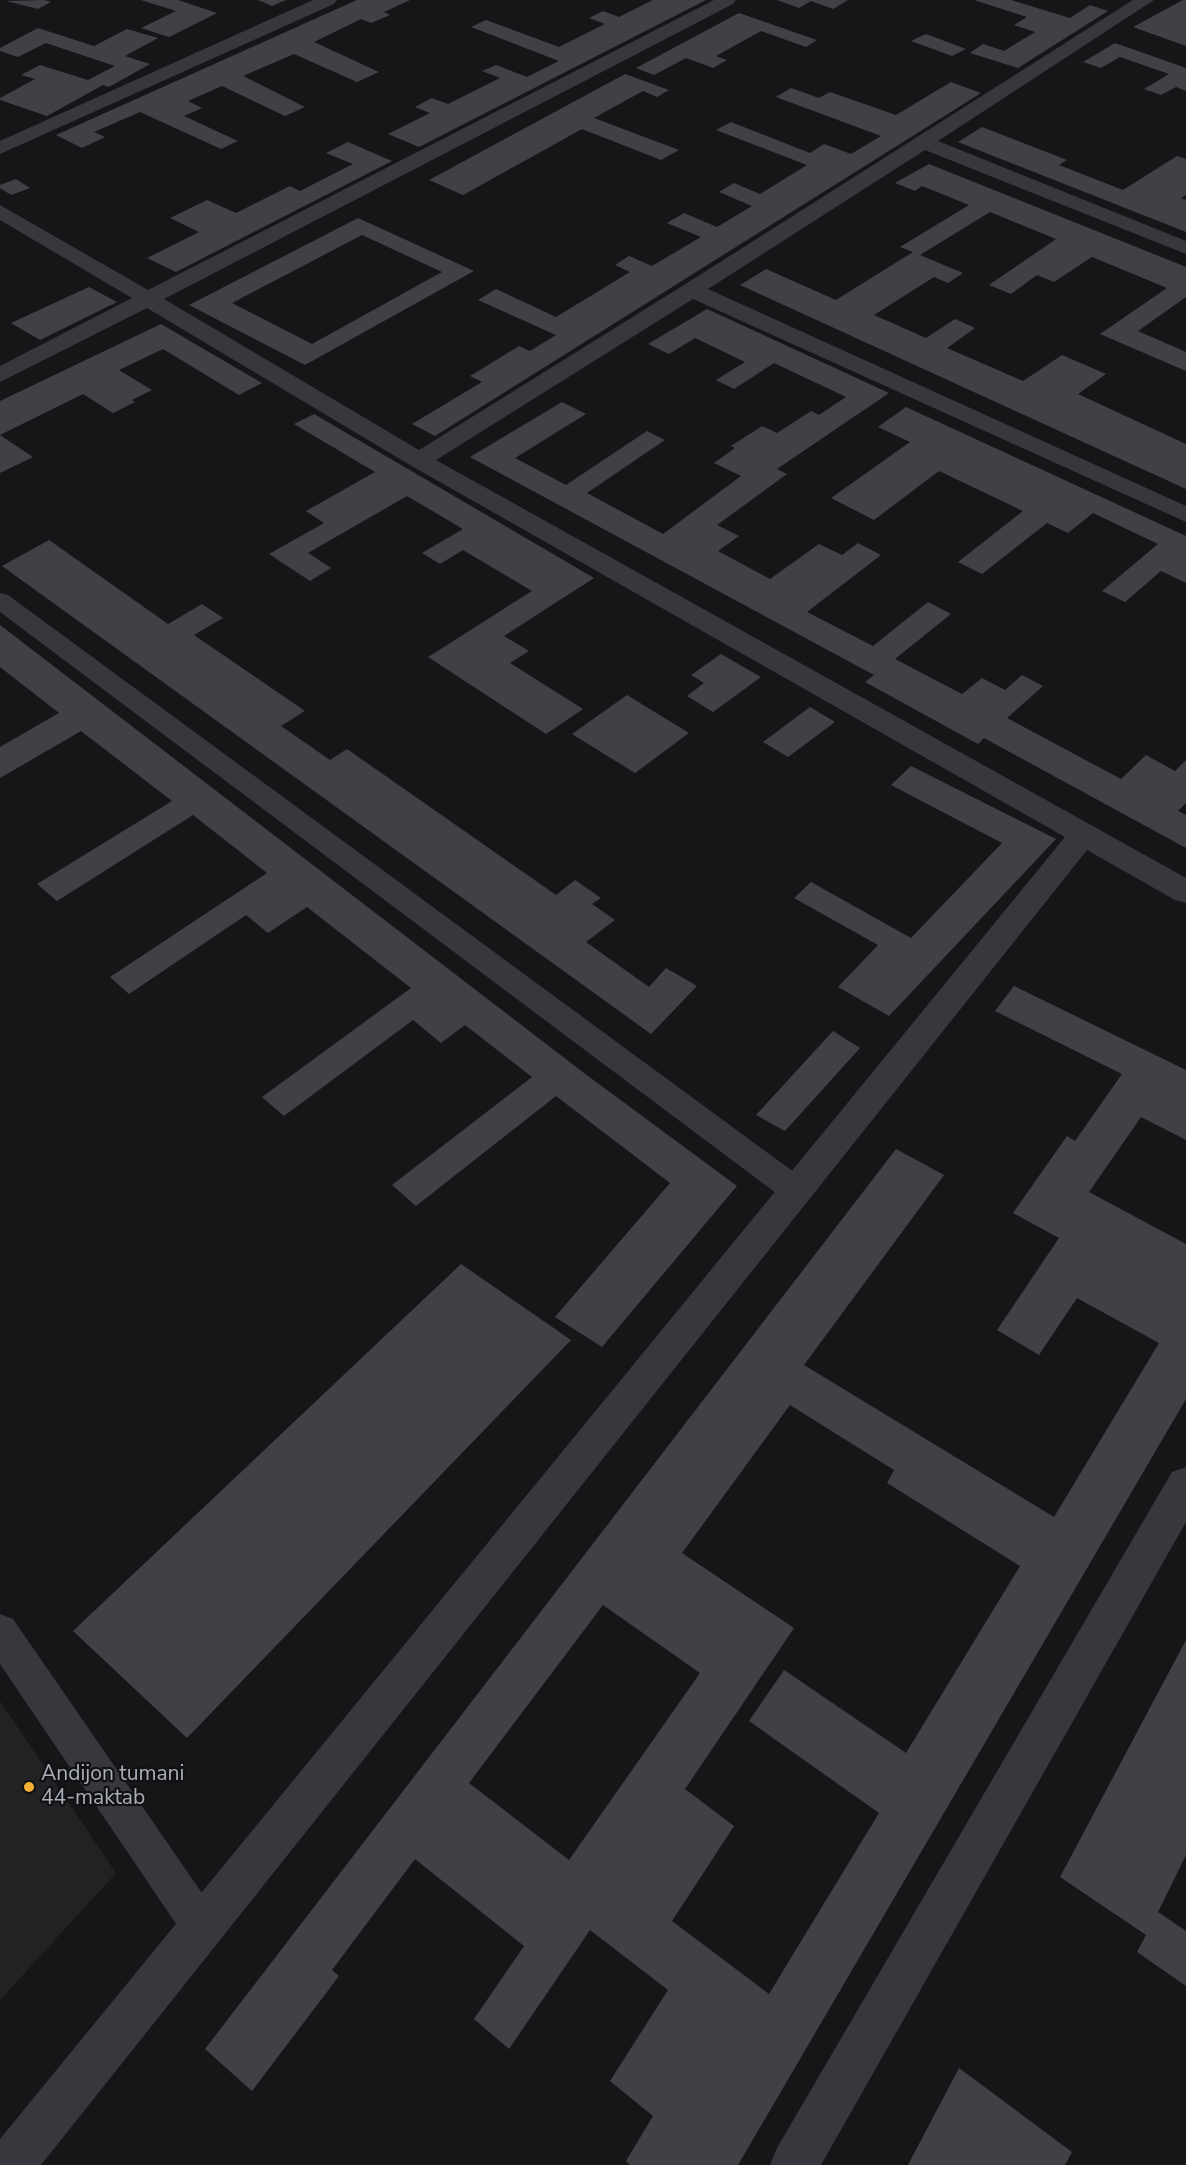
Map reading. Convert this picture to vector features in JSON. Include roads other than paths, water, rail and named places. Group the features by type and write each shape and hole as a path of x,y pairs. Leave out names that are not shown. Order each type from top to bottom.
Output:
{"street":[{"path":"0,148 328,0"},
{"path":"0,375 727,0"},
{"path":"419,460 692,290 1145,0"},
{"path":"923,142 1186,248"},
{"path":"0,211 146,300 419,460 1186,892"},
{"path":"692,290 1186,515"},
{"path":"10,2165 1084,833"},
{"path":"794,2165 1186,1485"}],"lane":[{"path":"2,603 795,1190"},
{"path":"0,1632 201,1926"}],"place":[{"name":"Andijon tumani 44-maktab","path":"29,1787"}]}
